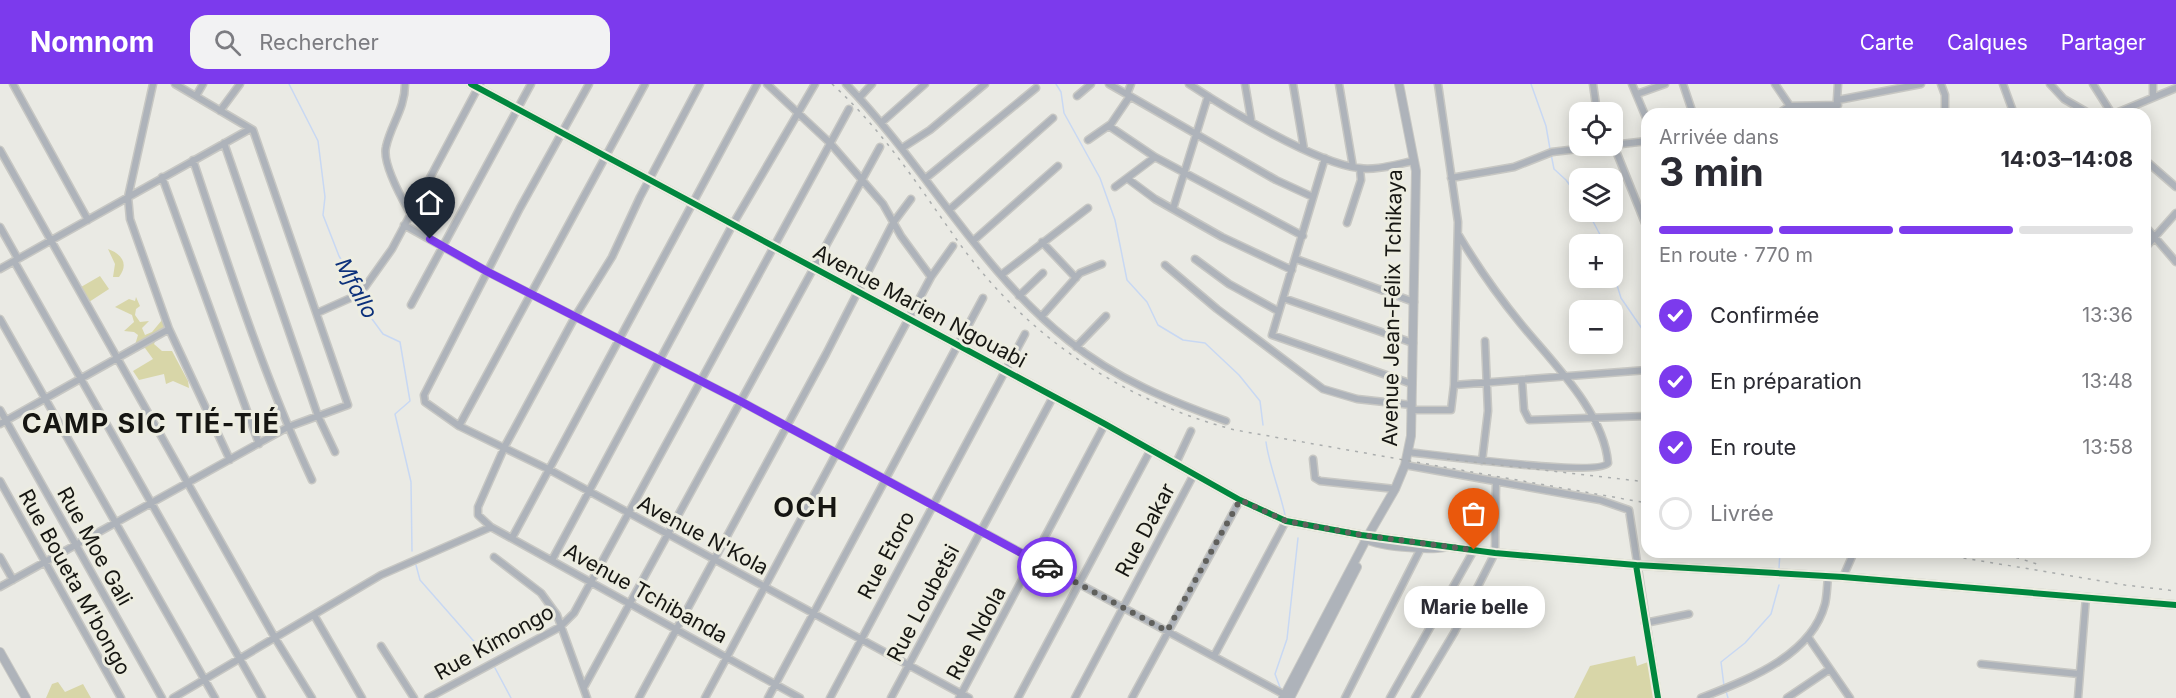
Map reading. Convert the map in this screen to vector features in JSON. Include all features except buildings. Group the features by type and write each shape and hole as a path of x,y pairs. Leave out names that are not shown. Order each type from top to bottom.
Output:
{"street":[{"path":"13,84 88,220"},
{"path":"153,84 128,197 130,219 141,256 169,329 230,460"},
{"path":"0,587 288,427 348,405 252,130 175,84"},
{"path":"196,96 203,84"},
{"path":"220,111 240,84"},
{"path":"405,84 403,107 385,149 400,195 410,213"},
{"path":"411,304 531,84"},
{"path":"488,272 589,84"},
{"path":"459,426 645,84"},
{"path":"505,446 576,315 608,264 649,179 700,84"},
{"path":"512,538 757,84"},
{"path":"767,84 830,142 860,180 883,204 893,223 931,277"},
{"path":"552,560 734,224 797,110 815,84"},
{"path":"846,84 902,148 1001,275 1041,317 1076,347 1140,386 1226,421"},
{"path":"859,98 872,84"},
{"path":"881,123 925,84"},
{"path":"902,148 930,130 985,84"},
{"path":"1077,96 1091,84"},
{"path":"1109,84 1195,135 1313,198"},
{"path":"1088,140 1109,126 1128,95 1131,84"},
{"path":"1189,84 1198,87 1208,96 1304,149 1325,158 1360,169 1414,161"},
{"path":"1245,84 1251,120"},
{"path":"1293,84 1304,149"},
{"path":"1339,84 1353,167"},
{"name":"Avenue Jean-Félix Tchikaya","path":"1287,697 1369,535 1395,489 1408,452 1414,302 1414,161 1399,84"},
{"path":"1166,265 1217,309 1323,389 1357,399 1451,410 1454,385 1458,234 1438,84"},
{"path":"1593,84 1596,102"},
{"path":"1632,84 1642,108"},
{"path":"1637,94 1665,84"},
{"path":"1683,84 1691,108"},
{"path":"1775,84 1790,106"},
{"path":"1837,108 1838,84"},
{"path":"1787,108 1838,103 1921,84"},
{"path":"1941,84 1945,95 1944,108"},
{"path":"2003,84 2012,108"},
{"path":"2050,84 2064,99 2080,108"},
{"path":"2093,84 2109,108"},
{"path":"2153,84 2153,97"},
{"path":"365,287 387,257 477,85"},
{"name":"Avenue Marien Ngouabi","path":"477,85 561,133 734,224 1005,372 1105,423 1240,500 1286,521 1495,553 1636,565 1843,577 2176,605"},
{"path":"926,178 1036,88"},
{"path":"2127,108 2176,88"},
{"path":"1173,209 1208,96"},
{"name":"Rue Kimongo","path":"428,698 560,627 574,613 849,109"},
{"path":"949,210 1053,118"},
{"path":"1109,126 1155,157 1303,236"},
{"path":"0,269 162,177 252,130"},
{"path":"1623,145 1641,142"},
{"path":"224,143 318,416 335,452"},
{"path":"584,687 880,147"},
{"path":"0,150 275,638 312,698"},
{"path":"1451,178 1507,168 1552,152 1569,150"},
{"path":"1618,156 1641,213"},
{"path":"1115,187 1155,157"},
{"path":"1325,158 1296,259 1278,311 1273,336 1412,384"},
{"path":"193,160 238,294 288,427 312,480"},
{"path":"2151,165 2176,187"},
{"path":"973,241 1058,166"},
{"path":"1347,223 1361,180 1360,169"},
{"path":"162,177 259,444"},
{"path":"1128,179 1173,209 1222,237 1292,270"},
{"path":"639,698 859,292 893,223 911,199"},
{"path":"1001,275 1088,208"},
{"path":"2151,240 2176,213"},
{"path":"404,225 488,272 576,315 740,401 1287,697"},
{"path":"0,227 81,380 262,698"},
{"path":"2151,233 2176,262"},
{"path":"1408,452 1574,469 1605,467 1608,460 1593,417 1564,376 1495,289 1458,234"},
{"path":"1042,242 1076,278"},
{"path":"705,698 767,588 931,277 953,246"},
{"path":"1195,259 1229,284 1278,311"},
{"path":"1296,259 1414,302"},
{"path":"1041,317 1076,278 1086,270 1102,264"},
{"name":"Avenue N'Kola","path":"488,272 423,399 459,426 505,446 910,665 961,696 969,698"},
{"path":"1019,296 1043,273"},
{"path":"317,313 355,296"},
{"path":"768,698 983,298"},
{"path":"1283,298 1413,343"},
{"path":"1076,347 1106,316"},
{"path":"0,320 215,698"},
{"path":"3,423 169,329"},
{"name":"Rue Etoro","path":"830,698 931,505 1025,334"},
{"path":"1482,461 1488,382 1485,340"},
{"path":"1454,385 1641,370"},
{"path":"1522,381 1527,420 1641,416"},
{"name":"Rue Loubetsi","path":"891,698 1053,397"},
{"name":"Rue Moe Gali","path":"0,410 3,423 77,546 162,698"},
{"name":"Rue Ndola","path":"961,696 1105,423"},
{"path":"1176,463 1191,431"},
{"name":"Avenue Tchibanda","path":"505,446 478,507 478,515 491,527 800,698"},
{"path":"1018,698 1151,449"},
{"path":"1313,459 1316,478 1320,481 1395,489"},
{"path":"1405,465 1496,480 1627,508 1630,512 1636,565 1658,698"},
{"name":"Rue Dakar","path":"1075,698 1194,474"},
{"path":"1415,698 1454,633 1495,553 1496,480"},
{"name":"Rue Boueta M'bongo","path":"0,481 121,698"},
{"path":"1131,698 1240,500"},
{"path":"1214,656 1286,521"},
{"path":"173,698 381,575 491,527"},
{"name":"Avenue Marien Ngouabi","path":"1369,535 1421,548 1446,547"},
{"path":"1345,698 1421,548"},
{"path":"1390,698 1474,550"},
{"path":"0,557 13,580"},
{"path":"494,557 541,593 557,615 586,698"},
{"path":"1843,577 1851,558"},
{"path":"1701,698 1755,676 1808,637 1826,603 1828,577"},
{"path":"2078,698 2086,597"},
{"path":"1645,623 1689,614"},
{"path":"314,615 362,698"},
{"path":"1808,637 1850,698"},
{"path":"381,646 414,698"},
{"path":"0,652 26,698"},
{"path":"1981,664 2079,674"},
{"path":"1787,698 1830,669"}],"shaded area":[{"path":"108,249 117,254 124,264 119,277 113,277 115,264"},
{"path":"100,276 109,289 89,302 81,287"},
{"path":"136,297 140,306 136,309 135,315 140,322 149,321 142,328 145,335 152,332 162,320 167,329 135,345 138,335 124,331 134,322 132,315 115,307 129,299 135,301"},
{"path":"157,337 154,344 162,351 172,351 188,381 189,388 173,381 166,384 164,374 139,380 133,371 153,359 145,348 139,349"},
{"path":"1635,656 1637,666 1648,662 1654,698 1574,698 1590,666"},
{"path":"58,682 65,692 83,684 91,698 46,698 52,684"}],"waterway":[{"name":"Mfallo","path":"289,84 318,141 325,197 323,215 339,256 368,304 372,319 383,334 400,342 410,401 395,414 411,482 412,551"},
{"path":"1056,84 1061,92 1064,113 1100,178 1115,220 1127,280 1147,302 1158,325 1183,340 1205,343 1239,375 1260,401 1263,425"},
{"path":"1531,84 1546,126 1550,149"},
{"path":"1551,154 1554,169 1569,184"},
{"path":"1593,222 1600,234"},
{"path":"1618,288 1621,298 1641,327"},
{"path":"1266,442 1285,515"},
{"path":"1281,690 1275,674 1287,639 1298,538"},
{"path":"1779,568 1780,558"},
{"name":"Mfallo","path":"416,565 420,580 485,654"},
{"path":"1724,686 1721,662 1745,643 1771,614 1779,585"},
{"name":"Mfallo","path":"495,668 511,698"},
{"path":"1726,691 1728,698"}],"railway":[{"path":"832,84 885,141 962,247 1018,311 1049,338 1118,384 1194,418 1235,430 1641,502"},
{"path":"1447,459 1641,481"},
{"path":"1964,558 2125,585 2176,591"},
{"path":"2018,558 2037,564"}],"cycle path":[{"path":"471,84 1105,424 1240,500 1286,521 1361,535 1495,553 1636,565 1843,577 2176,605"},
{"path":"1636,565 1658,698"}],"way so far":[{"path":"1047,567 1167,631 1240,500 1286,521 1361,535 1369,534 1474,550"}],"place":[{"name":"Marie belle","path":"1474,550"}],"district":[{"name":"CAMP SIC TIÉ-TIÉ","path":"151,423"},
{"name":"OCH","path":"806,507"}],"route":[{"path":"430,239 488,272 576,315 740,401 1047,567"}]}
